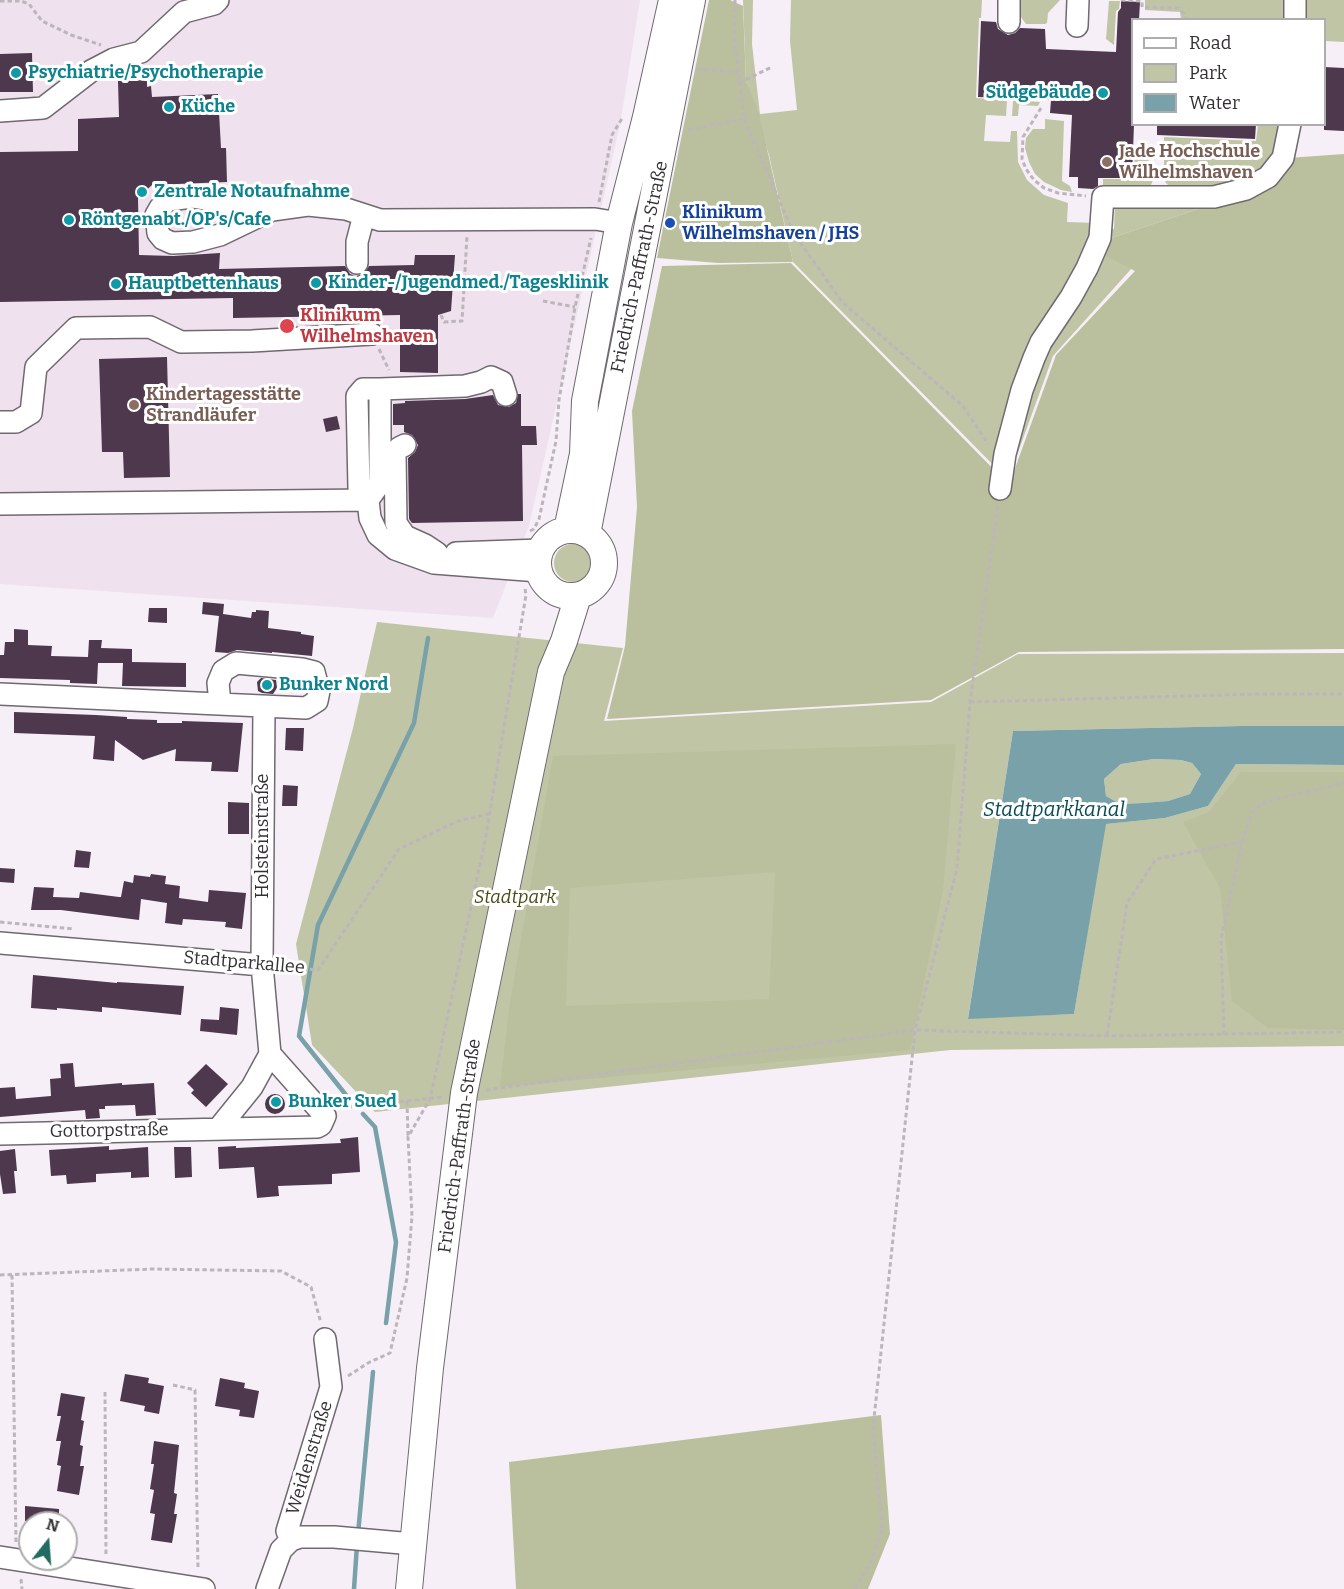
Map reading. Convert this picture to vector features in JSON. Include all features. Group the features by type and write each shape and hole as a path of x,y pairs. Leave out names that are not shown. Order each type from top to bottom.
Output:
{"main road":[{"name":"Friedrich-Paffrath-Straße","path":"577,532 585,401 607,221 646,117 672,0"},
{"name":"Friedrich-Paffrath-Straße","path":"577,532 692,0"},
{"path":"577,532 595,540 601,548 604,568 601,578 587,592 568,595 549,588 532,560 546,540 556,533 577,532"},
{"name":"Friedrich-Paffrath-Straße","path":"409,1589 430,1368 464,1093 551,672 551,639 568,595"}],"street":[{"path":"0,111 43,108 91,71 114,59 141,52 184,12 214,4 218,0"},
{"path":"1009,0 1009,22"},
{"path":"1077,26 1078,0"},
{"path":"1294,18 1295,0"},
{"path":"1000,489 1005,454 1022,390 1034,358 1050,327 1071,297 1100,238 1103,197 1214,197 1246,189 1268,177 1284,158 1290,126"},
{"path":"272,210 192,196 168,200 156,215 158,233 163,239 172,243 193,242 220,235 272,210 308,205 346,209 380,220 607,221"},
{"path":"357,263 357,242 364,215"},
{"path":"0,422 16,422 31,413 36,367 76,328 150,327 181,342 252,341 372,334"},
{"path":"506,395 502,382 491,377 465,386 363,389 359,391 357,396 359,488 368,500 370,518 378,535 395,549 411,556 434,563 532,560"},
{"path":"368,500 380,483 380,430 386,389"},
{"path":"358,431 380,430"},
{"path":"405,445 395,453 396,523 405,536 425,544 436,553"},
{"path":"380,459 395,478"},
{"path":"0,504 368,500"},
{"path":"411,556 436,553 506,553 532,560"},
{"path":"0,694 306,708 317,701 319,692 314,672 236,663 223,671 218,683 220,703"},
{"name":"Holsteinstraße","path":"262,965 264,707"},
{"name":"Stadtparkallee","path":"0,943 262,965"},
{"path":"218,1129 252,1087 270,1054 262,965"},
{"path":"270,1054 320,1110"},
{"name":"Gottorpstraße","path":"0,1134 317,1127 324,1121 325,1116 320,1110"},
{"name":"Weidenstraße","path":"291,1540 287,1532 332,1388 325,1339"},
{"path":"267,1589 281,1550 291,1540 300,1537 334,1537 413,1544"},
{"path":"8,1558 201,1588"}],"path":[{"path":"735,0 735,40 744,119 793,232 842,302 963,406 987,442 990,452"},
{"path":"1121,0 1142,1 1142,7 1179,8 1185,18"},
{"path":"0,1 21,1 29,4 42,21 71,35 107,47 114,59"},
{"path":"739,83 772,67"},
{"path":"693,69 738,72"},
{"path":"1041,108 1023,137 1021,148 1023,159 1034,180 1044,188 1058,193 1071,196 1103,197"},
{"path":"408,1137 430,1099 486,841 526,595 525,589 532,560 534,529 539,519 553,452 559,400 575,307 582,283 607,221 612,135 624,117 630,113 646,117"},
{"path":"682,123 688,131 744,119"},
{"path":"441,315 444,322 462,321 468,219"},
{"path":"543,301 575,307"},
{"path":"372,334 392,377 386,389"},
{"path":"855,1589 872,1561 882,1528 873,1428 915,1030 957,869 970,702 1000,489"},
{"path":"970,702 1259,694 1344,694"},
{"path":"1224,1035 1221,939 1242,842 1253,810 1265,802 1344,783"},
{"name":"Stadtparkallee","path":"262,965 318,970 399,849 458,822 489,814"},
{"path":"1107,1036 1127,903 1156,859 1242,842"},
{"path":"0,922 83,930"},
{"path":"320,1110 430,1099 915,1030 1107,1036 1344,1032"},
{"path":"332,1388 368,1363 390,1353 406,1278 412,1216 407,1101"},
{"path":"0,1275 152,1269 281,1272 311,1287 325,1339"},
{"path":"8,1558 12,1275"},
{"path":"173,1385 195,1390 201,1588"},
{"path":"105,1392 106,1573"}],"shaded area":[{"name":"Klinikum Wilhelmshaven","path":"0,0 640,0 620,125 529,526 493,618 0,584"}],"green space":[{"path":"709,0 730,0 743,6 746,81 759,114 793,262 718,263 657,258"},
{"path":"743,0 753,0 752,44 760,114 797,110 790,41 791,0 982,0 981,18 979,18 976,98 1040,102 1038,106 1019,105 1018,116 1012,116 1013,101 1007,100 1006,116 986,115 984,141 1010,142 1011,131 1017,131 1018,162 1027,180 1044,195 1068,203 1067,222 1097,223 1093,249 1132,268 1053,356 1008,480 793,262 769,155 746,81"},
{"path":"1015,0 1060,0 1048,13 1047,23 1026,24 1015,9"},
{"path":"1145,0 1290,0 1289,18 1181,18 1180,12 1145,10"},
{"path":"1300,0 1344,0 1344,42 1326,41 1326,18 1299,18"},
{"path":"1109,1 1120,1 1119,9 1116,11 1114,45 1106,39"},
{"path":"1045,119 1064,121 1062,181 1070,186 1072,192 1061,190 1044,182 1035,174 1029,162 1025,148 1026,138 1033,129 1045,129"},
{"path":"1258,126 1286,126 1279,155 1244,187 1172,189 1164,179 1164,137 1256,141"},
{"path":"1344,154 1344,649 1019,652 931,700 607,719 625,646 637,507 632,411 662,266 791,263 1009,485 1056,355 1135,271 1093,249 1102,241 1219,202 1288,158"},
{"path":"1135,155 1145,156 1152,165 1154,178 1150,187 1103,192 1103,179 1133,179"},
{"path":"1115,202 1219,202 1102,241 1107,229 1114,229"},
{"path":"573,544 587,549 592,563 587,577 573,582 559,577 554,563 559,549"},
{"name":"Stadtpark","path":"377,622 623,648 604,721 931,702 1018,654 1344,653 1344,726 1013,731 968,1018 1074,1014 1105,824 1165,818 1208,806 1236,764 1344,765 1344,1046 950,1050 375,1112 312,1045 296,944 353,728"},
{"path":"956,744 943,890 910,1050 500,1087 509,1008 553,756","holes":["775,872 769,999 566,1006 570,888"]},
{"path":"1154,759 1181,760 1192,763 1201,774 1190,794 1168,801 1120,804 1106,796 1104,779 1121,764"},
{"path":"1241,772 1344,772 1344,1030 1268,1028 1232,1001 1220,888 1183,822 1209,812"},
{"path":"881,1415 890,1534 868,1589 516,1589 509,1462"}],"water":[{"name":"Stadtparkkanal","path":"1344,726 1344,765 1236,764 1208,806 1165,818 1106,824 1074,1014 968,1019 1013,731","holes":["1154,759 1181,760 1192,763 1201,774 1190,794 1168,801 1120,804 1106,796 1104,779 1121,764"]}],"building":[{"path":"1121,1 1140,2 1139,18 1131,18 1131,126 1134,126 1132,178 1098,178 1098,186 1093,189 1078,188 1078,177 1069,177 1072,115 1050,113 1051,100 978,97 981,21 996,22 998,29 1008,35 1020,28 1045,29 1046,49 1116,52 1118,12 1121,8"},
{"name":"Psychiatrie/Psychotherapie","path":"32,53 33,92 0,92 0,54"},
{"path":"1326,67 1344,68 1344,131 1324,130 1326,126"},
{"path":"147,80 147,87 151,86 152,97 218,94 221,148 226,148 227,182 152,185 138,198 139,255 173,256 220,253 219,269 345,266 350,274 356,276 364,274 369,266 414,265 415,255 455,255 451,311 438,315 438,373 400,372 400,315 233,318 233,298 0,302 0,152 78,151 78,119 119,117 118,81"},
{"path":"1157,126 1256,126 1255,139 1157,135"},
{"name":"Kindertagesstätte Strandläufer","path":"167,357 170,477 124,478 123,452 102,452 99,359"},
{"path":"518,394 521,394 521,426 536,426 537,445 522,445 523,521 412,523 409,519 408,458 415,452 418,445 412,435 404,432 404,425 393,425 393,404 405,403 405,401 465,399 493,395 498,405 509,407 516,403"},
{"path":"337,416 340,429 326,432 323,419"},
{"path":"203,602 224,604 223,614 251,618 252,612 256,610 269,611 268,628 314,636 312,656 237,650 228,653 215,652 219,616 202,614"},
{"path":"149,608 167,608 167,623 148,622"},
{"path":"14,629 28,630 28,645 52,646 51,656 88,657 89,640 102,640 101,648 132,649 132,662 186,663 186,687 122,686 123,663 98,663 97,684 70,683 70,680 0,678 0,655 4,655 5,642 14,642"},
{"path":"261,678 276,680 277,688 273,694 258,691 257,682"},
{"path":"14,712 127,717 127,719 157,720 157,723 182,723 182,721 243,723 238,772 211,771 212,762 175,761 176,749 143,760 115,740 114,761 93,759 95,736 14,733"},
{"path":"286,728 304,728 303,751 285,750"},
{"path":"283,785 298,786 297,806 282,806"},
{"path":"228,802 249,803 249,834 228,834"},
{"path":"76,850 91,852 89,868 74,867"},
{"path":"0,868 15,869 14,883 0,882"},
{"path":"151,874 166,876 165,884 180,886 179,898 208,902 209,890 246,893 242,929 225,927 226,922 183,919 182,925 165,923 167,903 141,899 139,920 61,910 31,910 34,887 54,888 53,897 79,898 80,892 121,897 124,881 133,883 134,875 150,877"},
{"path":"33,975 117,983 184,986 181,1015 102,1007 102,1012 31,1008"},
{"path":"220,1007 239,1009 237,1035 200,1031 201,1019 219,1020"},
{"path":"73,1063 75,1087 154,1083 156,1115 136,1116 135,1105 105,1106 105,1109 99,1109 100,1118 86,1119 85,1110 0,1117 0,1088 15,1087 16,1099 51,1096 50,1079 61,1078 60,1064"},
{"path":"206,1064 228,1084 206,1107 191,1093 194,1090 187,1083"},
{"path":"275,1094 282,1097 285,1104 282,1111 275,1114 268,1111 265,1104 268,1097"},
{"path":"358,1137 360,1172 332,1174 332,1184 278,1186 279,1196 257,1198 254,1167 219,1169 218,1147 341,1143 340,1139"},
{"path":"109,1146 109,1150 148,1147 149,1177 131,1178 131,1172 96,1174 96,1182 67,1184 66,1175 51,1176 49,1150"},
{"path":"174,1147 191,1147 192,1177 175,1178"},
{"path":"15,1149 16,1193 3,1194 0,1151"},
{"path":"125,1374 149,1378 148,1383 164,1386 159,1414 144,1411 145,1406 120,1401"},
{"path":"220,1378 245,1383 244,1388 259,1391 254,1418 239,1416 240,1410 215,1406"},
{"path":"61,1393 85,1397 80,1445 83,1446 80,1466 84,1466 79,1495 57,1491 61,1466 57,1465 61,1441 56,1441 61,1416 57,1416"},
{"path":"154,1441 179,1445 174,1493 177,1494 174,1514 177,1514 172,1543 151,1540 155,1514 150,1513 154,1490 150,1489 154,1464 151,1464"},
{"path":"25,1506 59,1509 59,1511 25,1511"}],"waterway":[{"path":"346,1095 299,1036 318,925 414,723 428,638"},
{"path":"363,1114 375,1127 396,1242 386,1323"},
{"path":"358,1534 373,1372"},
{"path":"354,1589 357,1545"}],"place":[{"name":"Psychiatrie/Psychotherapie","path":"16,73"},
{"name":"Südgebäude","path":"1103,93"},
{"name":"Küche","path":"169,107"},
{"name":"Jade Hochschule Wilhelmshaven","path":"1107,162"},
{"name":"Zentrale Notaufnahme","path":"142,192"},
{"name":"Röntgenabt./OP's/Cafe","path":"69,220"},
{"name":"Klinikum Wilhelmshaven / JHS","path":"670,223"},
{"name":"Kinder-/Jugendmed./Tagesklinik","path":"316,283"},
{"name":"Hauptbettenhaus","path":"116,284"},
{"name":"Klinikum Wilhelmshaven","path":"287,326"},
{"name":"Kindertagesstätte Strandläufer","path":"134,405"},
{"name":"Bunker Nord","path":"267,685"},
{"name":"Bunker Sued","path":"276,1102"}]}
